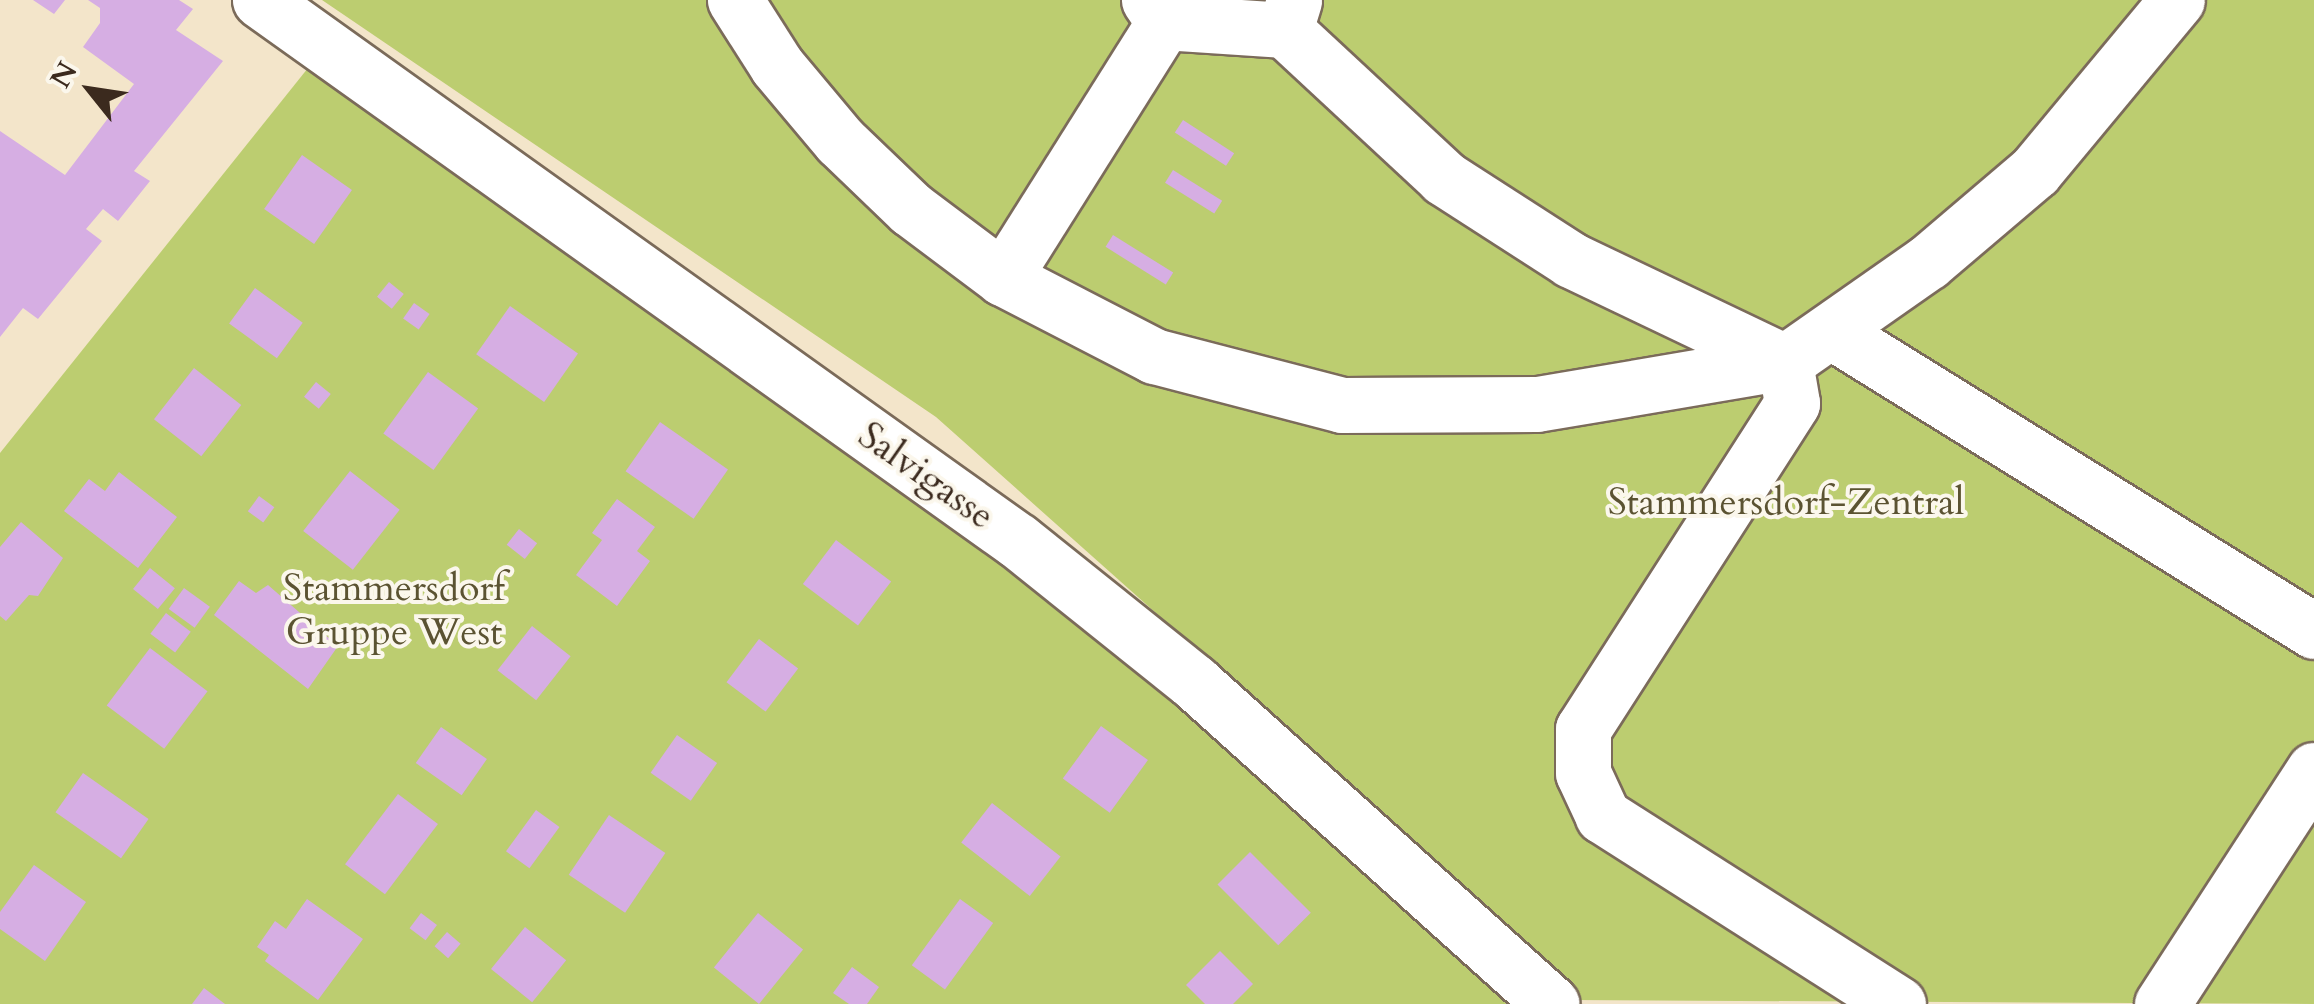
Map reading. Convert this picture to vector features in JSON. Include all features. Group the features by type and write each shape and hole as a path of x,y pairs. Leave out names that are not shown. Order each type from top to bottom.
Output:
{"street":[{"name":"Salvigasse","path":"260,0 1018,541 1194,682 1551,1004"},
{"path":"735,0 776,66 840,141 911,209 1003,278 1154,356 1342,405 1537,404 1785,362 1834,333 2035,171 2177,0"},
{"path":"1003,278 1156,11 1289,15 1444,178 1571,260 1785,362"},
{"path":"1834,333 2314,631"},
{"path":"1785,362 1792,403 1583,729 1583,773 1603,816 1898,1004"},
{"path":"2162,1004 2314,770"}],"green space":[{"name":"Stammersdorf-Zentral","path":"322,0 2314,0 2314,1004 1570,1000 1249,696 936,417"},
{"name":"Stammersdorf Gruppe West","path":"308,68 1003,559 1271,783 1510,1004 0,1004 0,453"}],"building":[{"path":"33,0 65,0 54,14"},
{"path":"88,0 179,0 193,9 176,30 223,61 134,171 150,181 118,221 103,209 86,229 102,241 38,319 23,308 0,337 0,131 65,175 134,84 83,47 100,23 100,8"},
{"path":"1183,120 1234,153 1226,166 1175,133"},
{"path":"302,155 352,190 314,244 264,209"},
{"path":"1173,170 1222,201 1214,213 1165,183"},
{"path":"1113,235 1173,273 1166,284 1106,247"},
{"path":"389,282 404,294 392,309 377,297"},
{"path":"255,288 303,323 277,358 229,324"},
{"path":"414,303 430,314 419,329 403,319"},
{"path":"510,306 578,354 544,402 476,354"},
{"path":"194,368 241,405 201,456 154,419"},
{"path":"428,372 478,408 433,470 383,433"},
{"path":"316,382 331,394 319,409 304,397"},
{"path":"660,422 728,470 694,519 626,471"},
{"path":"350,471 400,510 353,570 303,531"},
{"path":"119,472 177,517 138,568 64,511 89,479 105,491"},
{"path":"259,496 274,507 263,523 248,511"},
{"path":"617,499 655,527 637,551 650,561 617,606 576,575 602,540 592,533"},
{"path":"21,522 63,558 38,596 29,595 6,621 0,616 0,547"},
{"path":"519,529 537,543 525,559 507,545"},
{"path":"836,540 891,582 858,625 803,584"},
{"path":"150,568 175,588 158,609 133,589"},
{"path":"239,581 256,593 268,585 338,646 308,689 214,615"},
{"path":"184,588 210,607 195,628 169,609"},
{"path":"166,613 191,632 175,652 150,634"},
{"path":"532,626 571,656 536,700 498,670"},
{"path":"759,639 798,668 766,712 727,682"},
{"path":"150,648 208,691 164,749 107,706"},
{"path":"1101,726 1148,760 1110,813 1063,779"},
{"path":"441,727 487,759 462,795 416,763"},
{"path":"677,735 717,763 691,801 651,773"},
{"path":"83,773 149,819 121,858 55,812"},
{"path":"398,794 438,824 385,894 345,864"},
{"path":"992,803 1061,857 1030,896 961,842"},
{"path":"536,810 559,827 529,868 506,851"},
{"path":"609,815 665,853 625,913 569,875"},
{"path":"1250,852 1311,913 1278,945 1217,885"},
{"path":"34,865 86,902 45,961 0,929 0,912"},
{"path":"307,899 363,939 318,1000 265,961 269,955 257,947 275,921 286,929"},
{"path":"960,899 993,923 945,989 912,965"},
{"path":"421,913 437,925 426,940 410,928"},
{"path":"758,913 803,950 759,1004 714,967"},
{"path":"525,927 566,960 532,1002 491,969"},
{"path":"447,932 461,944 448,958 435,946"},
{"path":"1220,951 1253,984 1233,1004 1205,1004 1186,985"},
{"path":"852,967 879,987 867,1004 849,1004 833,993"},
{"path":"204,988 225,1004 192,1004"}]}
